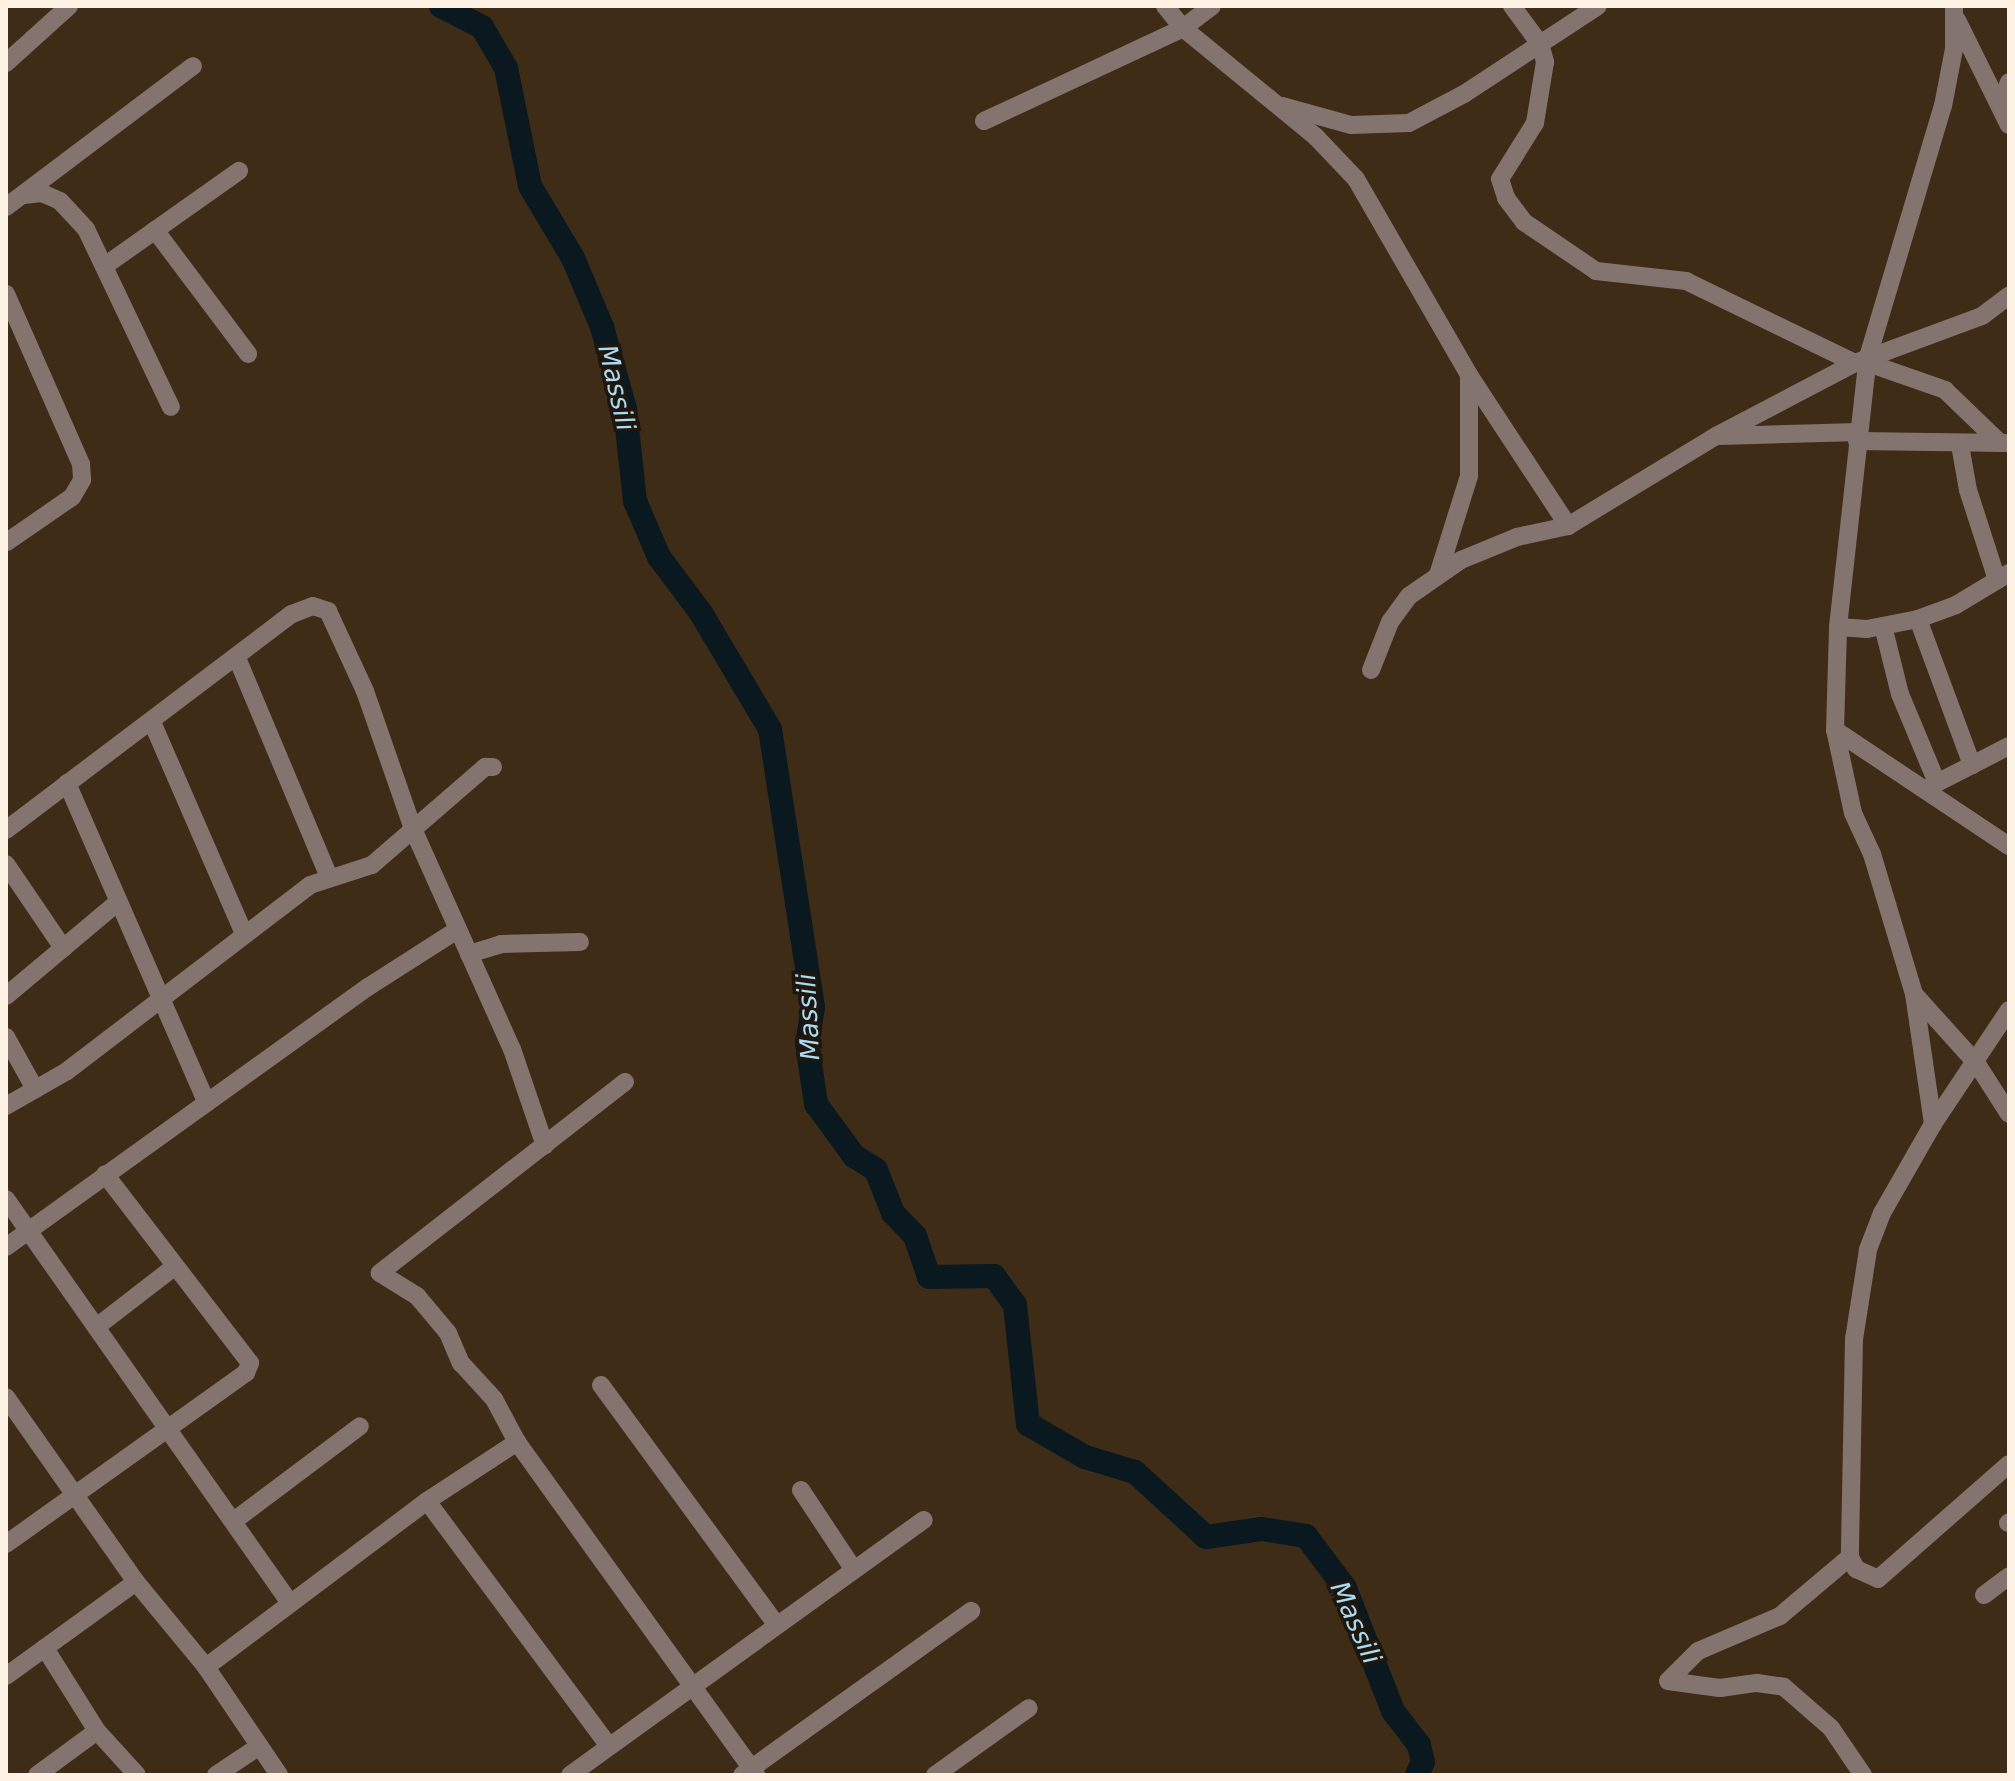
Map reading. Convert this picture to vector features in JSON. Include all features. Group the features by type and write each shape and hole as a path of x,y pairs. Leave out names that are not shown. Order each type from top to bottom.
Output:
{"street":[{"path":"6,63 69,6"},
{"path":"1165,6 1183,28 1282,106 1356,179 1469,375 1568,526"},
{"path":"984,121 1183,28 1212,6"},
{"path":"1512,6 1540,44 1545,62 1535,123 1500,179 1506,198 1524,222 1596,271 1686,281 1864,361 1945,390 2004,443"},
{"path":"1282,106 1351,125 1409,123 1440,109 1598,6"},
{"path":"1953,8 2009,125"},
{"path":"1933,1124 1914,994 1872,854 1853,813 1835,730 1838,627 1864,361 1943,106 1954,49 1953,8"},
{"path":"6,207 193,66"},
{"path":"2001,106 2009,82"},
{"path":"106,265 239,171"},
{"path":"24,195 42,193 60,201 86,229 106,265 171,407"},
{"path":"155,230 248,354"},
{"path":"6,294 81,464 82,480 72,497 6,541"},
{"path":"1371,670 1390,622 1409,596 1438,575 1488,547 1568,526 1716,436 1864,361 1982,316 2009,296"},
{"path":"1438,575 1469,476 1469,375"},
{"path":"1716,436 1857,436 1960,445 2004,443"},
{"path":"1838,627 1883,626 1918,619 1956,605 2003,576 1968,490 1960,445"},
{"path":"6,830 292,614 313,606 328,611 365,691 413,829 512,1049 545,1146"},
{"path":"1918,619 1972,765"},
{"path":"1883,626 1929,787"},
{"path":"237,658 328,875"},
{"path":"152,722 244,934"},
{"path":"1835,730 1929,787 2005,839"},
{"path":"1929,787 2009,746"},
{"path":"6,1106 35,1089 160,1000 244,934 328,875 372,865 485,767 493,767"},
{"path":"67,783 207,1103"},
{"path":"6,864 63,948"},
{"path":"6,996 118,902"},
{"path":"6,1247 105,1174 457,930"},
{"path":"469,954 501,944 580,942"},
{"path":"1914,994 1977,1064 2009,1114"},
{"path":"2009,1010 1977,1064 1933,1124 1882,1213 1868,1250 1854,1339 1850,1557 1856,1569 1878,1579 2009,1464"},
{"path":"6,1037 35,1089"},
{"path":"625,1082 414,1250 380,1271 417,1296 448,1333 461,1363 494,1399 517,1442 749,1773 971,1611"},
{"path":"6,1544 76,1496 168,1424 246,1373 250,1363 105,1174"},
{"path":"6,1199 31,1228 289,1602"},
{"path":"99,1325 174,1267"},
{"path":"601,1385 776,1624"},
{"path":"7,1402 136,1582 206,1667 279,1775"},
{"path":"235,1520 360,1426"},
{"path":"206,1667 427,1501 517,1442"},
{"path":"801,1490 854,1570"},
{"path":"427,1501 608,1745"},
{"path":"570,1775 924,1520"},
{"path":"1850,1557 1780,1616 1698,1651 1668,1681 1720,1688 1757,1683 1784,1687 1831,1728 1863,1775"},
{"path":"1984,1595 2009,1576"},
{"path":"6,1676 136,1582"},
{"path":"45,1648 97,1731 137,1775"},
{"path":"935,1775 1029,1708"},
{"path":"37,1775 97,1731"},
{"path":"216,1775 258,1747"}],"waterway":[{"name":"Massili","path":"441,6 482,27 506,68 530,186 573,258 602,327 625,409 635,501 659,557 701,613 770,729 813,1007 807,1043 816,1104 854,1156 876,1170 893,1213 915,1236 929,1277 994,1276 1015,1305 1028,1424 1085,1457 1135,1472 1206,1537 1262,1529 1306,1536 1345,1588 1393,1711 1419,1745 1423,1762 1417,1775"}]}
